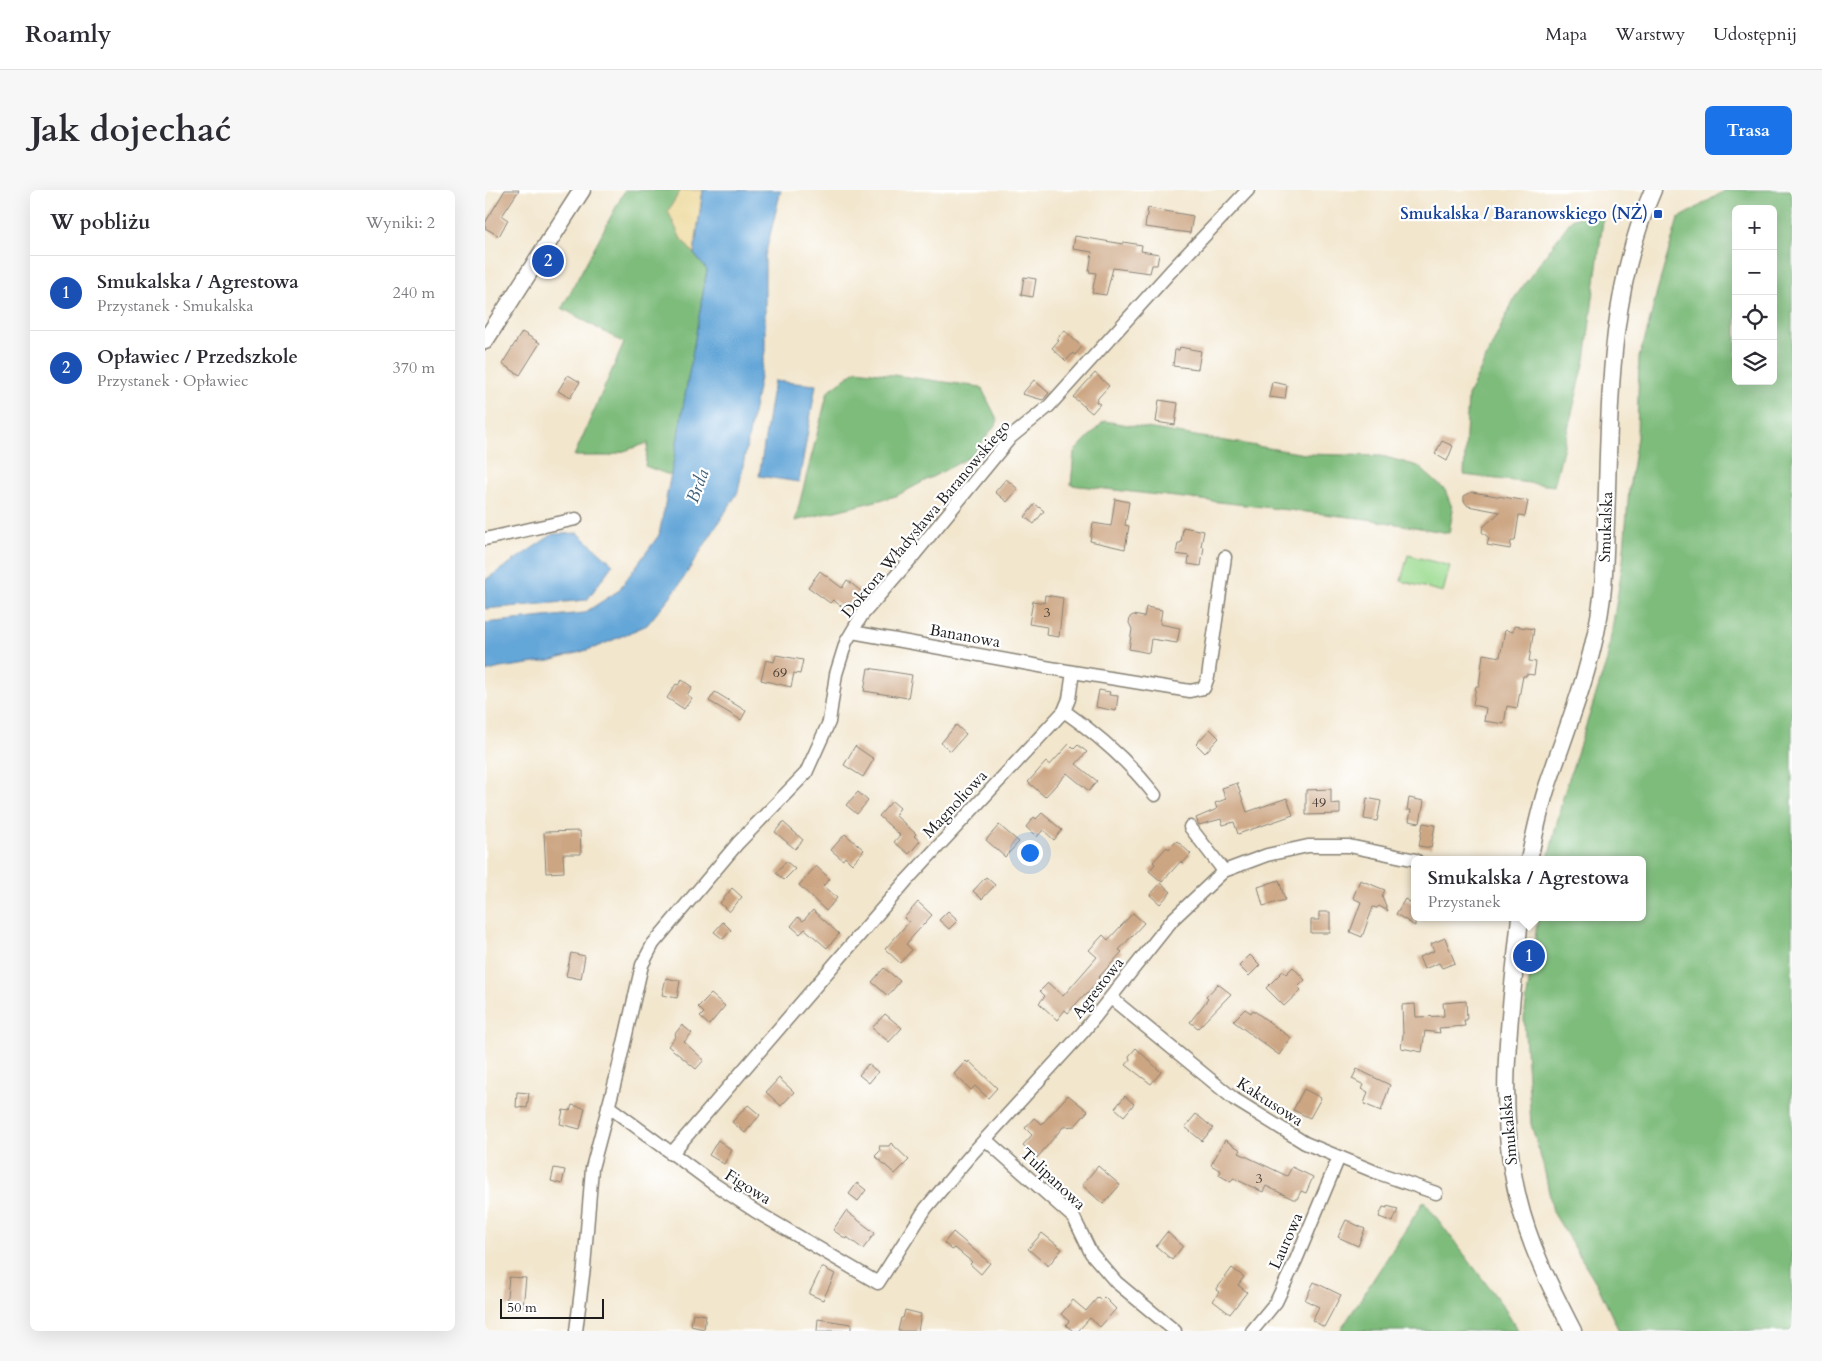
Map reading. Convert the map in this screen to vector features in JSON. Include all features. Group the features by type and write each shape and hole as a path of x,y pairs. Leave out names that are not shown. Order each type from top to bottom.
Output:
{"street":[{"path":"485,341 582,190"},
{"name":"Doktora Władysława Baranowskiego","path":"576,1331 584,1267 592,1168 609,1106 642,965 653,944 738,843 806,773 829,722 836,674 846,642 862,615 1011,438 1049,406 1171,271 1248,190"},
{"name":"Smukalska","path":"1530,856 1545,792 1590,662 1597,627 1603,579 1613,360 1618,313 1624,278 1633,246 1653,190"},
{"path":"485,539 576,519"},
{"path":"1073,672 1191,691 1204,688 1208,677 1225,557"},
{"name":"Bananowa","path":"852,632 1073,672"},
{"name":"Magnoliowa","path":"671,1154 906,881 1064,711 1069,699 1073,672"},
{"path":"1064,711 1084,724 1133,769 1155,795"},
{"path":"1191,827 1224,871"},
{"name":"Agrestowa","path":"879,1283 926,1208 969,1157 1083,1032 1173,919 1224,871 1267,855 1308,846 1349,846 1411,859"},
{"name":"Smukalska","path":"1521,921 1506,1061 1505,1107 1509,1150 1518,1198 1531,1242 1573,1331"},
{"name":"Kaktusowa","path":"1111,998 1234,1099 1305,1143 1436,1193"},
{"name":"Figowa","path":"609,1106 671,1154 755,1211 879,1283"},
{"name":"Tulipanowa","path":"986,1140 1074,1218 1091,1253 1116,1282 1175,1331"},
{"name":"Laurowa","path":"1252,1331 1276,1302 1296,1260 1339,1157"}],"green space":[{"path":"625,190 681,190 669,211 680,237 707,270 672,476 645,466 648,443 609,456 574,456 624,343 562,308"},
{"path":"1726,190 1792,190 1792,1331 1619,1331 1597,1284 1553,1212 1544,1168 1531,1124 1524,1018 1537,921 1646,921 1646,856 1549,856 1563,797 1607,660 1623,561 1629,489 1637,437 1639,357 1678,219"},
{"path":"1596,212 1603,220 1585,360 1554,486 1464,475 1468,396 1515,297 1572,219"},
{"path":"857,370 981,387 998,421 972,456 896,496 795,521 828,391"},
{"path":"1104,421 1305,454 1382,456 1418,466 1445,490 1453,510 1449,533 1367,519 1071,485 1074,452"},
{"path":"1408,555 1450,566 1443,592 1401,581"},
{"path":"1424,1201 1503,1306 1518,1331 1340,1331"}],"sand":[{"path":"681,190 703,190 694,254 680,237 668,211"}],"water":[{"name":"Brda","path":"703,190 781,190 765,256 765,351 738,492 678,587 647,625 597,647 550,661 485,672 485,623 584,613 618,591 659,535 707,270 694,254"},
{"path":"774,381 816,385 799,482 759,476"},
{"path":"578,533 613,564 587,600 485,609 485,580 553,534"}],"building":[{"path":"505,190 519,190 502,216 508,220 499,236 485,228 485,223"},
{"path":"1148,208 1193,216 1190,233 1145,227"},
{"path":"1075,236 1123,244 1123,242 1142,245 1141,251 1159,254 1157,265 1152,265 1150,273 1113,268 1106,295 1092,293 1096,273 1089,272 1092,252 1073,249"},
{"path":"1024,277 1036,279 1033,297 1021,295"},
{"path":"1064,330 1082,347 1066,361 1052,348"},
{"path":"522,332 540,343 520,375 502,364"},
{"path":"1180,347 1201,351 1198,369 1173,366 1175,350 1179,350"},
{"path":"1095,373 1109,386 1098,398 1096,402 1100,404 1092,413 1073,397"},
{"path":"568,375 580,382 570,398 558,391"},
{"path":"1034,380 1049,393 1043,400 1022,394"},
{"path":"1272,382 1287,385 1285,399 1269,397"},
{"path":"1159,400 1178,403 1175,425 1156,422"},
{"path":"1442,441 1453,446 1447,461 1435,454"},
{"path":"1006,479 1018,489 1007,502 995,492"},
{"path":"1472,492 1528,501 1525,516 1519,515 1515,541 1511,541 1510,549 1487,545 1489,538 1482,532 1483,527 1500,512 1468,506 1464,501 1464,496"},
{"path":"1115,499 1129,502 1125,525 1129,526 1125,549 1090,541 1093,523 1111,526"},
{"path":"1035,504 1044,511 1034,524 1025,517"},
{"path":"1183,527 1204,531 1201,546 1204,547 1201,566 1188,564 1189,556 1176,554 1178,543 1181,543"},
{"path":"820,571 842,588 847,580 863,593 848,611 833,600 830,603 808,587"},
{"path":"1045,595 1063,598 1059,637 1046,635 1047,627 1029,624 1033,601 1044,603"},
{"path":"1146,607 1162,610 1160,624 1180,628 1177,643 1151,639 1149,653 1129,649 1132,629 1129,623 1130,617 1133,615 1144,617"},
{"path":"1514,626 1534,629 1529,661 1536,662 1534,675 1526,674 1526,676 1523,676 1517,708 1507,706 1504,724 1484,721 1486,708 1473,705 1476,686 1479,686 1483,654 1500,657 1505,630 1513,632"},
{"path":"776,655 803,660 800,674 794,673 791,687 761,680 766,660 774,662"},
{"path":"868,668 912,675 908,698 864,691"},
{"path":"682,680 692,687 687,695 692,698 684,709 667,698 676,684 678,685"},
{"path":"1099,690 1110,692 1109,695 1118,696 1116,711 1096,707"},
{"path":"715,692 746,711 741,720 709,701"},
{"path":"956,725 966,734 951,751 941,743"},
{"path":"1210,729 1219,738 1205,753 1196,744"},
{"path":"1069,744 1074,749 1078,745 1087,752 1076,764 1097,781 1089,791 1067,773 1045,797 1028,782 1046,762 1050,765"},
{"path":"855,746 874,759 863,777 844,765"},
{"path":"1237,783 1247,812 1287,798 1293,815 1238,834 1234,822 1223,825 1221,819 1199,825 1196,818 1217,809 1215,803 1226,799 1222,788"},
{"path":"1331,789 1331,804 1340,803 1340,814 1306,815 1306,790"},
{"path":"858,792 868,801 857,814 846,805"},
{"path":"1367,798 1381,801 1377,821 1364,819"},
{"path":"1409,798 1424,801 1420,823 1409,821 1411,810 1407,810"},
{"path":"892,801 900,808 895,815 916,834 914,836 920,841 909,854 894,842 900,835 879,816"},
{"path":"1042,813 1062,830 1054,840 1043,830 1037,837 1026,827 1034,817 1036,819"},
{"path":"783,822 803,840 795,849 775,832"},
{"path":"1423,823 1435,825 1431,848 1419,846"},
{"path":"999,825 1019,842 1005,857 986,840"},
{"path":"580,831 581,854 563,854 564,872 546,873 544,832"},
{"path":"845,834 864,850 852,864 845,857 843,860 831,850"},
{"path":"1177,841 1191,854 1183,863 1181,861 1162,882 1149,871 1155,864 1153,862 1167,847 1169,849"},
{"path":"786,861 795,869 784,880 776,873"},
{"path":"816,866 830,879 823,886 837,898 826,911 799,885"},
{"path":"986,877 995,885 982,899 973,891"},
{"path":"1279,880 1285,900 1263,906 1258,887"},
{"path":"1360,880 1385,890 1382,896 1388,911 1379,906 1377,908 1373,907 1362,937 1350,932 1361,902 1353,898"},
{"path":"1161,883 1171,892 1160,904 1150,895"},
{"path":"732,888 742,897 729,912 720,903"},
{"path":"1405,899 1411,903 1411,921 1415,921 1415,926 1396,914"},
{"path":"918,902 932,915 906,944 912,950 900,963 885,949 909,922 904,918"},
{"path":"813,910 839,934 827,948 805,929 800,934 791,926 798,917 803,921"},
{"path":"948,911 958,920 949,929 939,920"},
{"path":"1319,912 1330,912 1330,933 1311,933 1311,920 1319,920"},
{"path":"1133,913 1144,923 1119,950 1122,952 1098,978 1100,980 1068,1013 1065,1010 1057,1020 1039,1003 1045,996 1040,991 1048,983 1063,996 1097,957 1089,950 1103,935 1108,940"},
{"path":"723,922 731,930 723,939 714,932"},
{"path":"1445,938 1455,963 1442,968 1439,963 1424,969 1419,957 1434,951 1431,944"},
{"path":"571,953 585,956 581,979 566,976"},
{"path":"1250,955 1260,965 1249,976 1239,966"},
{"path":"1293,967 1305,980 1298,987 1301,990 1284,1006 1266,988 1283,971 1286,974"},
{"path":"884,968 900,981 888,996 872,982"},
{"path":"666,978 680,981 677,998 662,995"},
{"path":"1218,984 1231,994 1198,1028 1190,1022 1208,999 1206,997"},
{"path":"711,994 725,1006 709,1025 700,1017 704,1013 698,1007"},
{"path":"1466,1001 1467,1020 1464,1020 1465,1026 1439,1028 1440,1033 1425,1031 1422,1052 1401,1048 1403,1035 1402,1005 1415,1004 1416,1017 1444,1016 1443,1003"},
{"path":"1245,1009 1251,1013 1253,1010 1291,1038 1279,1055 1233,1021"},
{"path":"885,1014 902,1028 889,1042 872,1028"},
{"path":"682,1025 692,1033 684,1042 704,1060 696,1069 668,1046"},
{"path":"1136,1048 1161,1072 1151,1084 1126,1065 1130,1060 1129,1056"},
{"path":"966,1061 968,1063 969,1061 997,1088 988,1098 975,1086 971,1090 954,1074"},
{"path":"868,1064 878,1072 869,1083 859,1075"},
{"path":"1357,1069 1390,1085 1381,1111 1364,1104 1368,1092 1362,1089 1364,1085 1352,1079"},
{"path":"779,1078 794,1092 781,1106 766,1092"},
{"path":"1304,1089 1321,1098 1310,1118 1293,1110"},
{"path":"517,1092 529,1093 527,1108 516,1107"},
{"path":"1068,1095 1088,1111 1075,1126 1063,1127 1037,1158 1023,1145 1032,1135 1025,1128 1034,1118 1042,1124"},
{"path":"1125,1096 1134,1104 1124,1116 1115,1108"},
{"path":"572,1105 585,1108 580,1129 560,1124 563,1110 570,1111"},
{"path":"748,1105 760,1115 745,1133 732,1122"},
{"path":"1196,1114 1213,1128 1202,1141 1185,1127"},
{"path":"718,1140 732,1150 724,1164 709,1155"},
{"path":"1225,1140 1241,1150 1239,1153 1287,1176 1292,1167 1313,1177 1306,1193 1301,1191 1297,1199 1293,1199 1266,1186 1263,1192 1233,1178 1231,1182 1219,1175 1221,1171 1211,1165"},
{"path":"891,1143 909,1160 895,1174 875,1156 880,1151 879,1146 889,1146"},
{"path":"1098,1166 1120,1185 1103,1204 1082,1185"},
{"path":"554,1168 565,1170 562,1184 551,1181"},
{"path":"857,1183 866,1190 858,1201 849,1194"},
{"path":"1387,1206 1398,1209 1393,1222 1379,1217 1383,1207 1387,1208"},
{"path":"846,1211 875,1233 863,1249 847,1237 846,1239 833,1230"},
{"path":"1346,1220 1365,1229 1358,1246 1338,1237"},
{"path":"953,1232 990,1263 981,1274 970,1264 972,1262 955,1248 952,1250 944,1243"},
{"path":"1167,1232 1183,1246 1172,1260 1156,1246"},
{"path":"1042,1233 1062,1249 1048,1266 1028,1249"},
{"path":"822,1267 835,1274 823,1300 809,1294"},
{"path":"1232,1268 1244,1277 1238,1285 1247,1292 1230,1314 1213,1301 1219,1292 1216,1290"},
{"path":"509,1277 526,1278 523,1307 506,1306"},
{"path":"1314,1282 1341,1295 1324,1327 1312,1320 1319,1307 1305,1300"},
{"path":"1098,1297 1101,1300 1104,1297 1116,1309 1100,1327 1090,1318 1078,1331 1073,1331 1066,1325 1069,1321 1061,1314 1073,1300 1086,1311"},
{"path":"905,1310 921,1314 918,1331 898,1331"},
{"path":"693,1313 706,1315 704,1329 691,1326"},
{"path":"818,1319 851,1324 851,1331 817,1331"}],"place":[{"name":"Smukalska / Baranowskiego (NŻ)","path":"1658,214"},
{"name":"Opławiec / Przedszkole","path":"548,261"},
{"name":"Smukalska / Agrestowa","path":"1529,956"}]}
